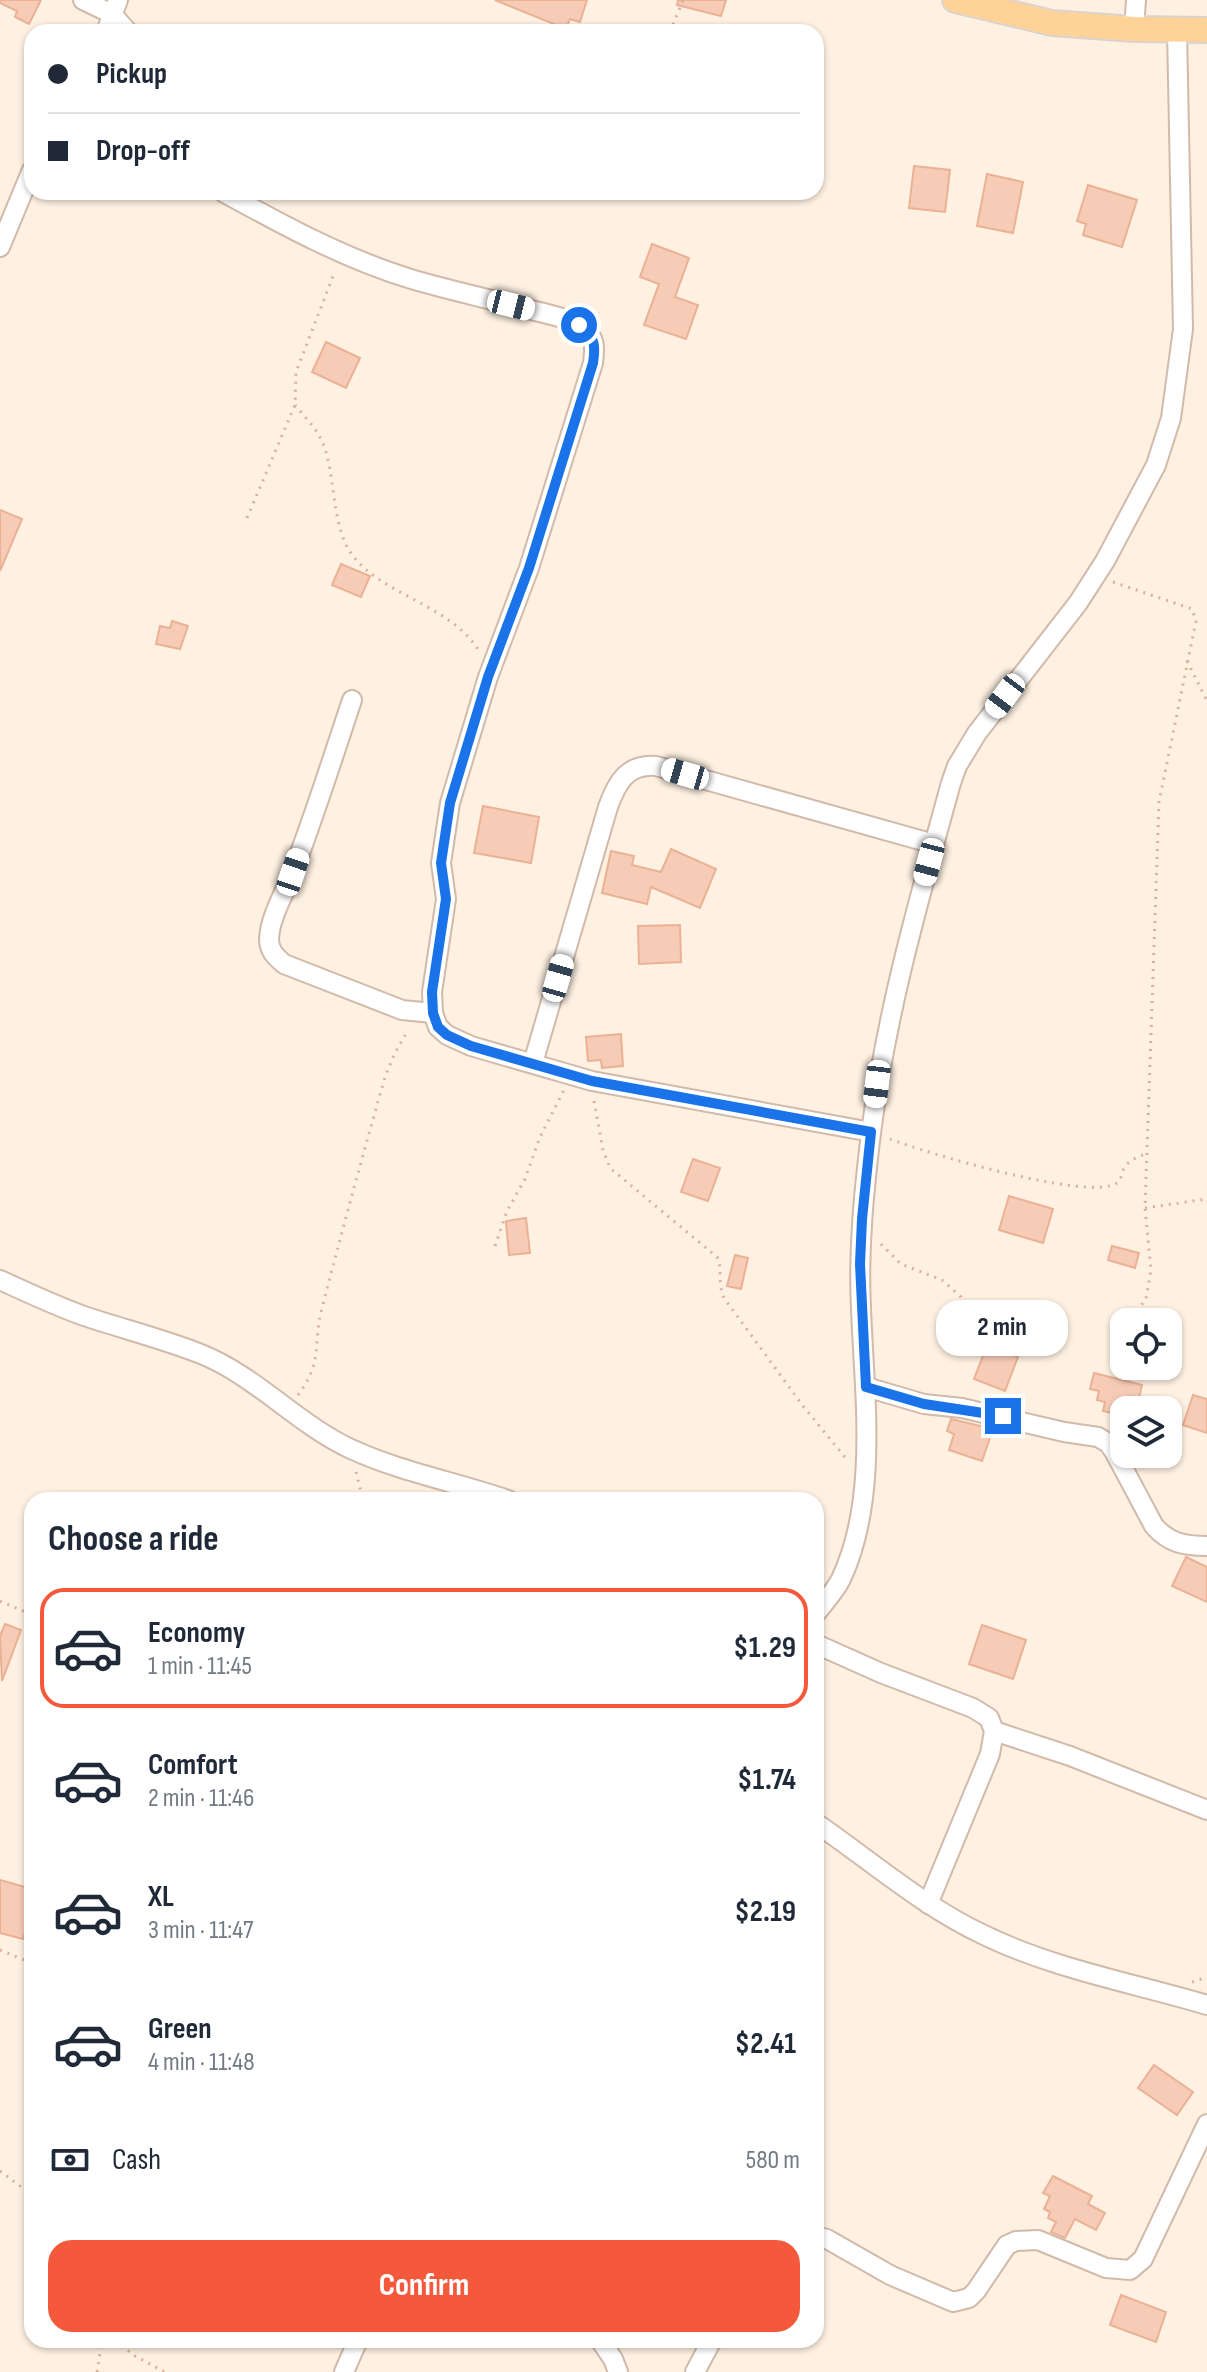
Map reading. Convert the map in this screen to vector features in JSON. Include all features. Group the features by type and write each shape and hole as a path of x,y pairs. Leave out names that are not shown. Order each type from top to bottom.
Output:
{"main road":[{"path":"955,0 1052,23 1207,30"}],"street":[{"path":"83,0 112,15"},
{"path":"1134,29 1136,0"},
{"path":"824,1602 840,1581 855,1538 864,1480 866,1387 861,1309 862,1219 880,1060 892,1001 954,775 965,751 1078,603 1105,561 1156,465 1171,418 1183,329 1177,30"},
{"path":"0,247 24,189"},
{"path":"238,200 341,253 409,279 579,325 592,335 595,345 593,363 529,568 488,677 450,803 441,863 446,899 426,1013"},
{"path":"352,700 269,936 273,954 284,964 354,993 426,1013 447,1035 471,1046 573,1076 871,1132"},
{"path":"533,1063 611,798 625,774 634,768 656,766 934,844"},
{"path":"0,1280 80,1314 203,1355 350,1449 479,1492"},
{"path":"866,1387 924,1404 962,1408 1098,1437 1114,1451 1162,1536 1182,1545 1207,1546"},
{"path":"824,1648 973,1708 989,1718 994,1731 990,1754 928,1904"},
{"path":"994,1731 1070,1756 1207,1810"},
{"path":"824,1829 928,1904 983,1935 1042,1959 1207,2005"},
{"path":"824,2239 890,2275 953,2302 969,2298 1007,2245 1016,2241 1038,2240 1106,2268 1130,2270 1143,2259 1207,2124"},
{"path":"344,2372 354,2348"},
{"path":"605,2348 618,2372"},
{"path":"695,2372 708,2348"}],"path":[{"path":"673,24 683,0"},
{"path":"247,518 295,405 296,372 341,253"},
{"path":"295,405 323,441 342,531 350,553 391,586 422,601 471,638 488,677"},
{"path":"1105,561 1108,578 1113,582 1192,609 1196,621 1159,802 1145,1208 1151,1270 1146,1299 1139,1308"},
{"path":"1187,661 1207,701"},
{"path":"289,1408 312,1377 316,1365 319,1320 359,1165 394,1055 426,1013"},
{"path":"495,1246 507,1211 525,1179 555,1105 573,1076"},
{"path":"592,1081 603,1150 610,1168 717,1257 720,1262 718,1279 724,1298 803,1406 864,1480"},
{"path":"871,1132 915,1149 1038,1181 1066,1185 1113,1185 1120,1181 1125,1166 1146,1153"},
{"path":"1145,1208 1207,1199"},
{"path":"862,1219 883,1248 901,1264 942,1280 961,1297 972,1356"},
{"path":"350,1449 361,1492"},
{"path":"0,1601 24,1612"},
{"path":"0,1950 24,1960"},
{"path":"0,2171 24,2189"},
{"path":"97,2372 101,2348"},
{"path":"125,2348 165,2372"}],"building":[{"path":"0,0 41,0 29,24 15,17 17,11 0,3"},
{"path":"495,0 587,0 580,22 570,19 568,24 554,24"},
{"path":"678,0 726,0 721,16 677,5"},
{"path":"914,166 950,170 945,212 909,208"},
{"path":"987,174 1023,182 1013,233 977,226"},
{"path":"1088,185 1137,200 1122,247 1083,235 1086,224 1077,221"},
{"path":"652,244 689,258 675,297 698,305 686,339 644,325 659,284 640,277"},
{"path":"326,342 360,358 346,388 312,372"},
{"path":"0,510 22,519 0,571"},
{"path":"341,564 370,576 361,597 332,585"},
{"path":"172,621 188,626 180,649 156,644 160,626 170,628"},
{"path":"483,806 539,817 531,863 474,853"},
{"path":"671,849 716,869 700,908 651,887 647,904 602,893 611,851 634,856 632,865 661,872"},
{"path":"680,925 681,962 639,964 638,926"},
{"path":"621,1034 623,1066 602,1068 601,1060 588,1061 586,1037"},
{"path":"693,1159 720,1168 708,1201 681,1192"},
{"path":"1009,1196 1053,1209 1043,1243 999,1230"},
{"path":"526,1218 530,1253 509,1255 506,1221"},
{"path":"1112,1246 1139,1253 1135,1268 1108,1260"},
{"path":"735,1255 748,1258 741,1289 727,1286"},
{"path":"987,1345 1018,1357 1005,1391 974,1379"},
{"path":"1094,1373 1110,1377 1110,1380 1142,1385 1139,1396 1110,1396 1110,1413 1103,1411 1105,1402 1097,1400 1099,1391 1090,1389"},
{"path":"1193,1395 1207,1399 1207,1433 1183,1425"},
{"path":"951,1419 993,1429 982,1461 949,1450 954,1434 947,1431"},
{"path":"1186,1557 1207,1567 1207,1602 1172,1586"},
{"path":"5,1624 21,1630 2,1681 0,1636"},
{"path":"982,1625 1026,1640 1013,1679 969,1664"},
{"path":"0,1880 24,1887 24,1936 23,1939 0,1933"},
{"path":"1154,2065 1193,2092 1177,2115 1138,2088"},
{"path":"1053,2176 1092,2196 1088,2204 1105,2213 1096,2230 1075,2219 1065,2238 1051,2232 1056,2222 1048,2218 1050,2212 1044,2209 1050,2196 1043,2193"},
{"path":"1121,2295 1166,2312 1156,2342 1110,2325"}],"route":[{"path":"579,325 592,335 595,345 593,363 529,568 488,677 450,803 441,863 446,899 432,992 433,1013 438,1027 447,1035 471,1046 592,1081 871,1132 860,1264 866,1387 924,1404 1003,1416"}]}
